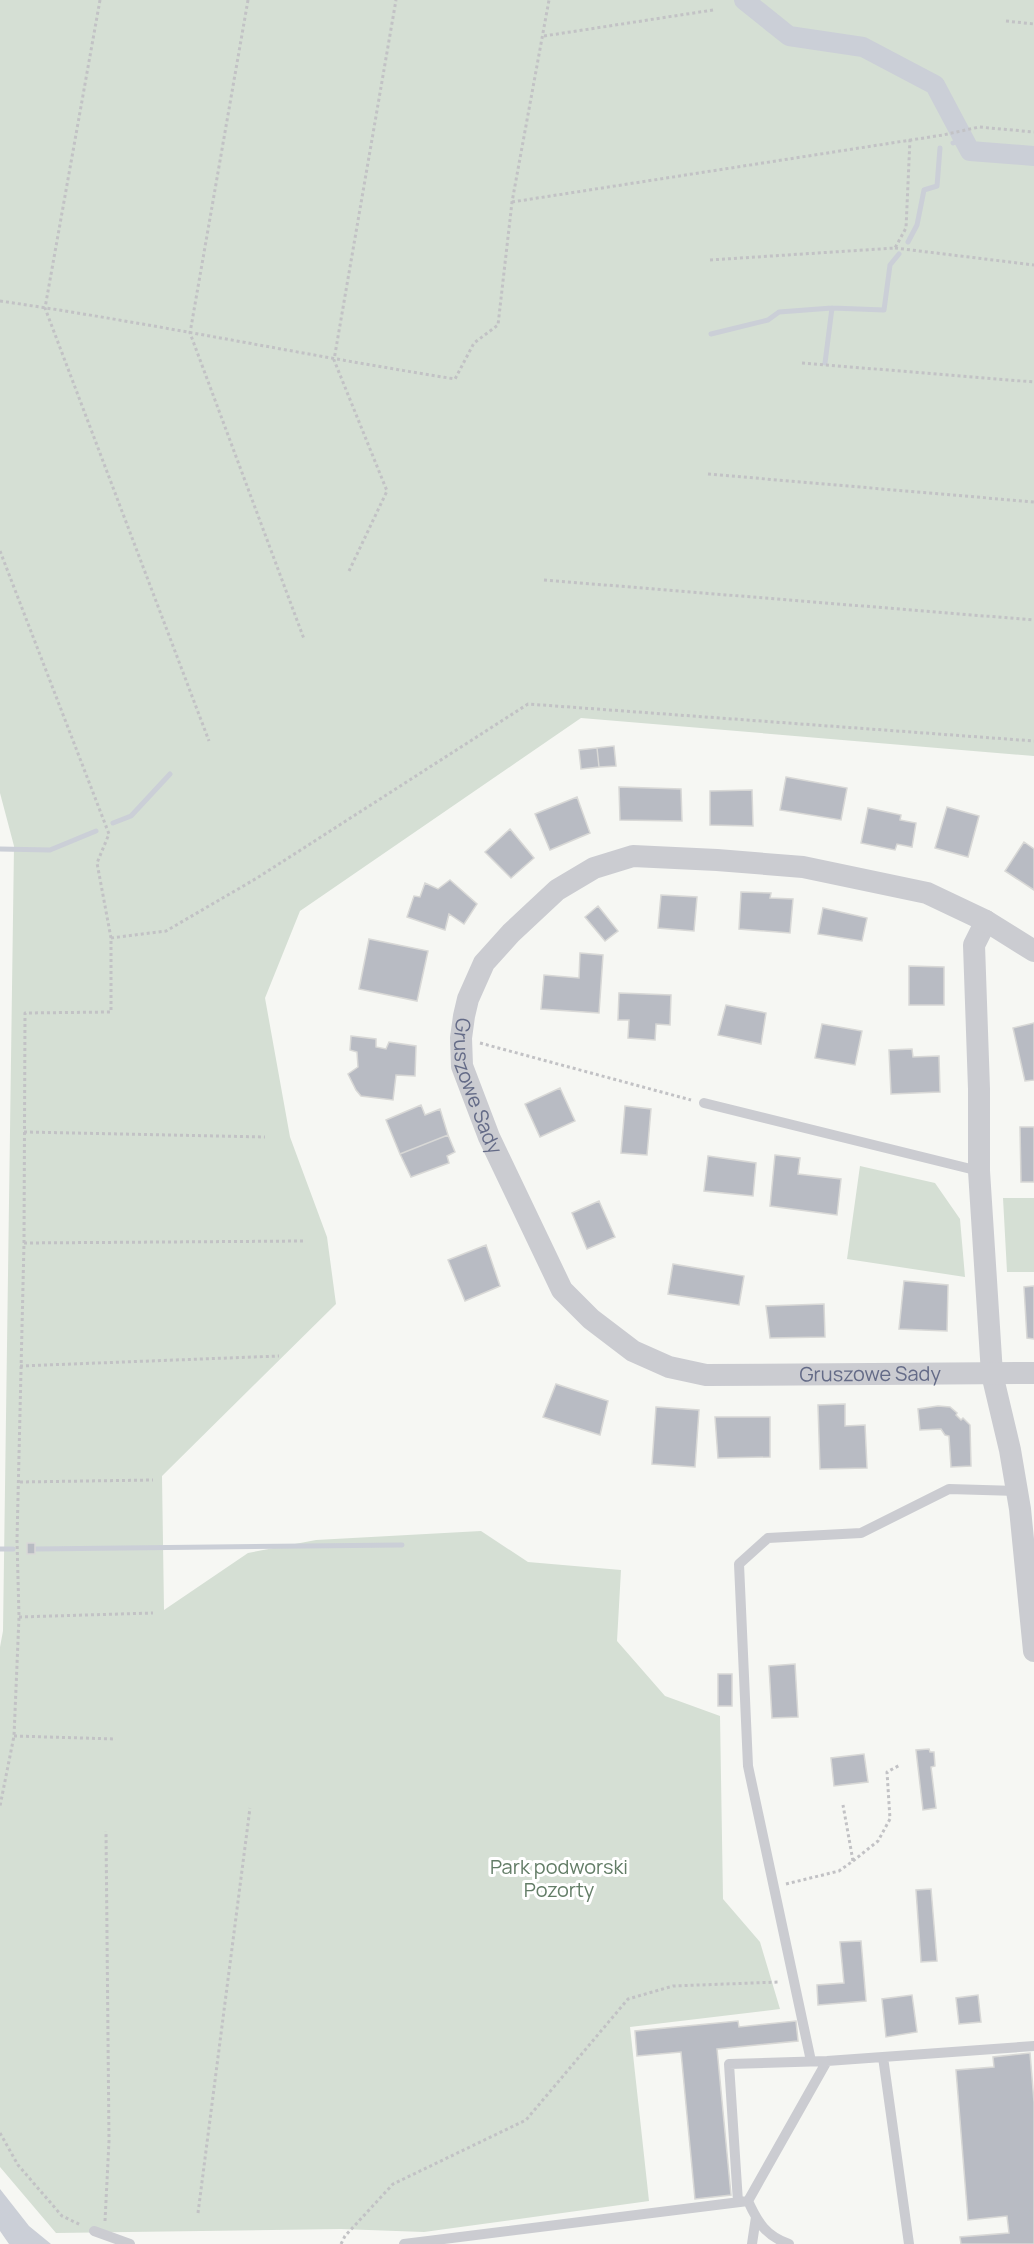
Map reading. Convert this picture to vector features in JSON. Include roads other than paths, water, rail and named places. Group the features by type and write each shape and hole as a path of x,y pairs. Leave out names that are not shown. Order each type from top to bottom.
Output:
{"street":[{"name":"Gruszowe Sady","path":"1034,951 986,921 927,893 803,867 633,856 594,868 557,890 511,933 484,963 468,999 461,1038 462,1066 472,1095 489,1137 562,1290 591,1319 633,1351 669,1367 706,1375 1034,1373"},
{"path":"986,921 974,945 979,1089 979,1171 992,1374 1017,1491 1034,1651"}],"lane":[{"path":"704,1104 979,1171"},
{"path":"812,2061 748,1766 739,1564 768,1538 861,1533 949,1489 1017,1491"},
{"path":"789,2244 774,2238 743,2202 729,2064 827,2061 1034,2046"},
{"path":"883,2057 909,2244"},
{"path":"743,2202 827,2061"},
{"path":"404,2244 443,2242 743,2202"},
{"path":"752,2244 756,2217"},
{"path":"99,2233 130,2244"}],"waterway":[{"path":"744,0 789,36 863,47 935,85 970,151 1034,156"},
{"path":"953,143 964,139"},
{"path":"908,242 917,225 924,190 937,186 940,148"},
{"path":"711,334 768,320 779,312 832,308 884,310 890,265 899,254"},
{"path":"825,363 832,308"},
{"path":"113,823 131,816 170,774"},
{"path":"0,849 50,850 96,831"},
{"path":"35,1549 402,1545"},
{"path":"0,1549 13,1549"}],"park label":[{"name":"Park podworski Pozorty","path":"559,1878"}]}
